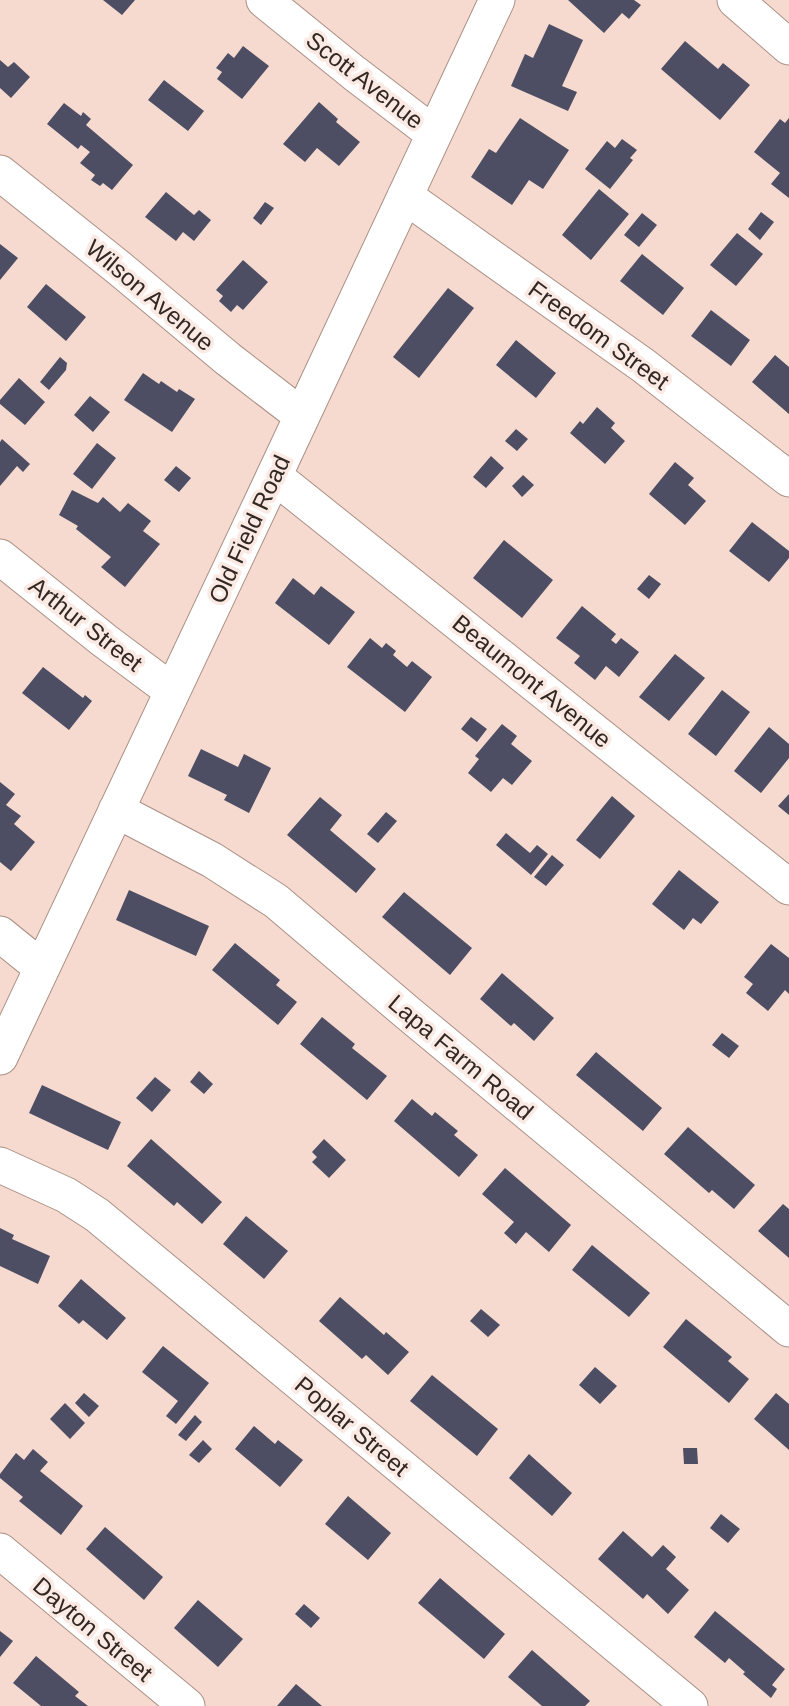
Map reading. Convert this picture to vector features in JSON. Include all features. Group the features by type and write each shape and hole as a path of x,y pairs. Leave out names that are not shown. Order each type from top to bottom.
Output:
{"street":[{"name":"Scott Avenue","path":"264,0 434,134"},
{"name":"Old Field Road","path":"0,1057 497,0"},
{"path":"735,0 789,47"},
{"name":"Wilson Avenue","path":"0,173 302,416"},
{"name":"Freedom Street","path":"405,196 645,366 789,479"},
{"name":"Beaumont Avenue","path":"274,476 789,887"},
{"name":"Arthur Street","path":"0,556 172,691"},
{"name":"Lapa Farm Road","path":"116,810 212,860 276,901 789,1329"},
{"path":"0,934 43,968"},
{"name":"Poplar Street","path":"0,1165 66,1195 97,1215 691,1706"},
{"name":"Dayton Street","path":"0,1551 187,1706"}],"building":[{"path":"103,0 135,0 122,15"},
{"path":"568,0 634,0 641,5 629,19 622,13 604,33"},
{"path":"549,24 583,40 562,86 577,92 568,111 511,86 525,54 533,58"},
{"path":"685,41 718,69 723,63 750,85 720,120 661,69"},
{"path":"243,46 269,66 242,99 217,79 222,72 216,68 228,53 234,58"},
{"path":"0,60 8,67 14,62 30,77 11,98 0,88"},
{"path":"164,80 204,111 188,131 148,100"},
{"path":"319,102 338,119 336,122 360,142 339,166 317,148 305,162 283,144"},
{"path":"64,103 81,116 83,112 91,119 86,125 133,165 112,190 103,183 100,186 91,180 95,175 80,163 90,152 81,145 78,149 47,124"},
{"path":"520,118 569,150 543,189 529,180 512,205 471,177 489,149 496,153"},
{"path":"789,118 789,198 771,184 780,173 754,152 780,119 785,123"},
{"path":"622,139 637,150 630,158 633,160 610,189 585,169 607,141 615,148"},
{"path":"599,189 629,214 591,260 562,235"},
{"path":"166,192 194,215 199,210 211,220 194,241 183,232 176,241 145,217"},
{"path":"265,202 274,208 261,225 253,218"},
{"path":"761,212 774,222 760,240 748,229"},
{"path":"642,213 657,225 639,247 624,235"},
{"path":"737,233 763,254 736,286 710,265"},
{"path":"0,244 18,258 0,280"},
{"path":"642,254 684,288 663,315 620,281"},
{"path":"243,260 268,282 243,310 237,305 231,312 219,301 223,296 216,290"},
{"path":"46,284 86,317 66,341 27,307"},
{"path":"448,288 474,308 419,378 393,357"},
{"path":"711,310 750,340 731,366 691,336"},
{"path":"516,340 556,373 536,398 496,365"},
{"path":"775,355 789,367 789,414 752,382"},
{"path":"60,357 67,363 66,370 49,390 40,382"},
{"path":"143,373 159,384 161,381 177,392 179,389 195,399 172,432 124,400"},
{"path":"19,378 45,402 25,425 0,404 0,400"},
{"path":"90,396 110,412 93,432 74,415"},
{"path":"597,407 615,423 611,428 625,441 605,464 570,433 580,421 583,424"},
{"path":"516,429 528,439 517,451 505,441"},
{"path":"2,439 30,464 23,472 17,466 0,486 0,442"},
{"path":"97,443 116,458 92,489 73,474"},
{"path":"491,456 504,468 486,488 473,477"},
{"path":"675,462 694,478 688,485 706,501 685,525 649,494"},
{"path":"176,466 191,478 179,492 164,480"},
{"path":"523,475 534,485 522,497 512,486"},
{"path":"72,490 98,503 103,497 120,512 128,503 151,521 143,531 160,544 125,587 101,567 111,557 76,529 78,526 59,515"},
{"path":"752,522 789,551 789,558 769,582 729,551"},
{"path":"504,540 553,580 522,618 473,578"},
{"path":"649,575 661,584 649,599 637,589"},
{"path":"293,578 314,595 321,586 355,612 329,645 275,603"},
{"path":"582,606 616,634 611,640 616,644 621,638 639,652 619,677 606,666 595,680 574,663 580,656 556,638"},
{"path":"370,638 382,648 386,643 396,651 393,655 407,667 412,661 432,677 405,712 347,667"},
{"path":"675,654 705,678 669,721 639,697"},
{"path":"43,667 83,698 85,695 92,701 69,730 22,693"},
{"path":"722,690 750,712 716,756 688,734"},
{"path":"471,717 487,729 477,742 461,729"},
{"path":"502,724 517,736 511,744 532,761 512,785 503,778 491,792 468,773 479,759 475,756"},
{"path":"769,727 789,744 789,758 761,793 734,771"},
{"path":"201,749 238,767 244,754 271,768 249,813 224,800 227,795 188,776"},
{"path":"0,782 15,794 6,805 21,816 14,824 35,842 11,871 0,862"},
{"path":"789,794 789,815 778,806"},
{"path":"612,796 635,816 600,859 576,840"},
{"path":"320,797 342,815 330,830 376,869 356,893 287,835"},
{"path":"386,812 397,821 378,843 367,834"},
{"path":"506,833 530,853 537,845 548,854 531,875 496,845"},
{"path":"552,855 564,865 546,886 534,877"},
{"path":"679,870 719,902 701,924 693,918 684,930 652,904"},
{"path":"129,890 209,926 196,956 116,920"},
{"path":"404,892 472,948 450,975 382,917"},
{"path":"235,943 280,980 276,985 297,1002 278,1025 212,970"},
{"path":"771,944 789,958 789,994 785,990 768,1011 746,993 753,984 744,977"},
{"path":"502,973 554,1018 534,1041 514,1023 511,1026 480,999"},
{"path":"322,1017 355,1044 352,1048 387,1076 367,1100 300,1044"},
{"path":"722,1033 739,1046 729,1058 712,1045"},
{"path":"596,1052 662,1108 643,1131 576,1075"},
{"path":"199,1071 213,1084 204,1094 190,1082"},
{"path":"155,1077 171,1090 152,1112 136,1098"},
{"path":"42,1085 121,1122 108,1150 29,1113"},
{"path":"412,1099 432,1116 435,1112 458,1131 454,1135 478,1155 459,1177 394,1121"},
{"path":"688,1127 755,1185 734,1209 712,1190 709,1193 664,1154"},
{"path":"151,1139 222,1202 202,1224 177,1202 174,1206 127,1166"},
{"path":"324,1139 346,1160 329,1178 312,1162 317,1157 312,1152"},
{"path":"505,1168 571,1225 549,1252 526,1232 516,1244 504,1233 514,1222 482,1194"},
{"path":"783,1204 789,1209 789,1258 758,1231"},
{"path":"246,1216 288,1251 264,1279 223,1244"},
{"path":"0,1228 14,1235 12,1239 50,1256 38,1284 0,1266"},
{"path":"592,1245 650,1293 629,1317 572,1270"},
{"path":"81,1279 126,1318 107,1340 83,1320 79,1324 58,1306"},
{"path":"340,1297 384,1335 386,1332 409,1352 388,1375 366,1355 362,1359 319,1321"},
{"path":"481,1309 500,1325 488,1337 470,1321"},
{"path":"686,1319 732,1357 728,1361 749,1379 729,1403 663,1347"},
{"path":"163,1346 209,1383 176,1424 166,1416 178,1401 142,1372"},
{"path":"595,1367 617,1386 600,1404 579,1385"},
{"path":"432,1375 498,1429 477,1456 410,1401"},
{"path":"84,1393 99,1406 89,1417 75,1403"},
{"path":"776,1393 789,1404 789,1450 754,1419"},
{"path":"65,1403 85,1423 70,1439 50,1419"},
{"path":"195,1415 202,1422 186,1441 178,1435"},
{"path":"254,1426 275,1444 278,1440 303,1460 280,1487 235,1449"},
{"path":"203,1440 212,1449 199,1463 189,1455"},
{"path":"683,1448 697,1448 698,1464 684,1464"},
{"path":"33,1449 48,1462 40,1471 83,1506 61,1535 19,1501 23,1497 0,1478 0,1474 16,1453 24,1460"},
{"path":"529,1454 572,1493 552,1516 509,1478"},
{"path":"348,1496 391,1533 368,1560 325,1524"},
{"path":"721,1514 740,1529 728,1543 710,1528"},
{"path":"105,1527 163,1577 144,1600 86,1549"},
{"path":"623,1531 652,1557 663,1545 676,1557 666,1569 689,1590 668,1614 647,1594 643,1599 598,1559"},
{"path":"440,1578 505,1634 484,1659 418,1603"},
{"path":"198,1600 243,1639 218,1667 174,1628"},
{"path":"304,1604 320,1618 311,1628 295,1614"},
{"path":"715,1611 785,1669 772,1685 777,1689 771,1698 729,1658 725,1663 694,1637"},
{"path":"0,1631 13,1641 0,1657"},
{"path":"532,1650 590,1701 585,1706 542,1706 508,1677"},
{"path":"36,1656 79,1692 75,1696 88,1706 41,1706 13,1683"},
{"path":"296,1684 322,1706 277,1706"}]}
